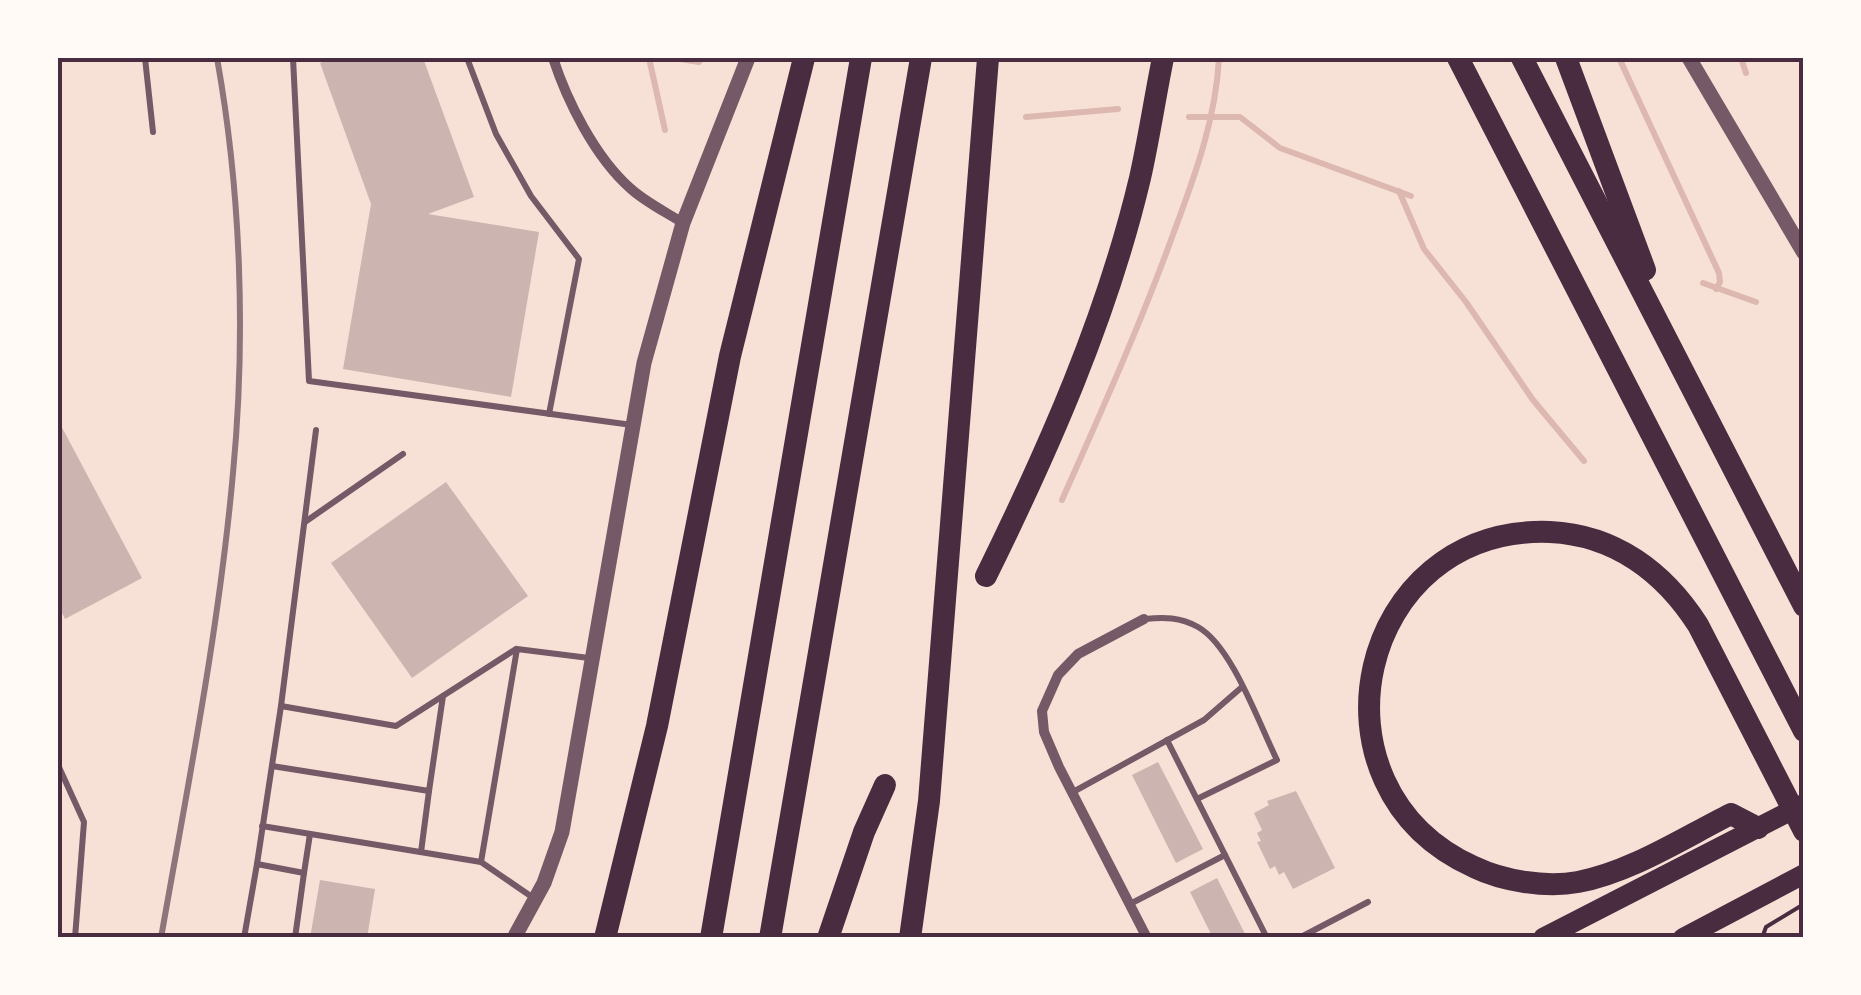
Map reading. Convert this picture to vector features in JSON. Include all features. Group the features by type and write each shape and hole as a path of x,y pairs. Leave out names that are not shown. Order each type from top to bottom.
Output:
{"highway":[{"path":"605,938 657,726 730,356 804,58"},
{"path":"711,938 861,58"},
{"path":"770,938 920,58"},
{"path":"910,938 934,743 988,58"},
{"path":"986,576 1035,476 1090,342 1140,178 1163,58"},
{"path":"1458,58 1804,731"},
{"path":"1522,58 1804,606"},
{"path":"1566,58 1681,367"},
{"path":"1758,828 1731,814 1605,874 1575,882 1508,878 1484,872 1450,855 1416,828 1400,807 1377,763 1370,738 1369,682 1374,656 1397,609 1434,570 1460,552 1512,534 1550,532 1587,536 1634,558 1679,595 1698,624 1804,831"},
{"path":"828,938 864,832 885,785"}],"main road":[{"path":"1543,938 1804,804"},
{"path":"1683,938 1804,874"}],"street":[{"path":"553,58 580,118 604,158 630,189 683,223"},
{"path":"514,938 535,899 562,832 644,363 683,223 748,58"},
{"path":"1689,58 1804,253"},
{"path":"1144,619 1078,654 1058,675 1042,711 1044,732 1147,938"}],"lane":[{"path":"145,58 153,132"},
{"path":"293,58 309,381 633,426"},
{"path":"467,58 496,134 530,196 579,260 549,414"},
{"path":"244,938 281,706 316,430"},
{"path":"304,523 403,454"},
{"path":"1144,619 1171,617 1200,628 1214,639 1277,760 1197,799"},
{"path":"481,862 517,649"},
{"path":"281,706 396,726 517,649 592,659"},
{"path":"1072,792 1204,720 1242,688"},
{"path":"421,852 443,696"},
{"path":"1167,740 1267,938"},
{"path":"58,765 84,822 74,938"},
{"path":"272,766 429,791"},
{"path":"262,826 481,862 535,899"},
{"path":"294,938 310,834"},
{"path":"1130,904 1225,855"},
{"path":"257,864 304,872"},
{"path":"1299,938 1368,902"}],"path":[{"path":"1762,938 1766,928 1804,904"}],"building":[{"path":"335,58 423,58 474,197 428,214 539,232 511,397 343,369 371,204 320,63"},
{"path":"58,420 142,578 65,619 58,605"},
{"path":"446,482 528,596 412,678 331,563"},
{"path":"1158,762 1203,849 1176,863 1132,775"},
{"path":"1296,791 1335,868 1293,889 1284,872 1279,875 1275,866 1270,869 1257,842 1261,841 1257,833 1262,830 1254,813 1269,805 1267,801"},
{"path":"1217,878 1247,938 1213,938 1190,892"},
{"path":"320,880 375,889 367,938 310,938"}],"waterway":[{"path":"649,58 665,130"},
{"path":"673,58 699,62"},
{"path":"1062,500 1135,331 1190,187 1209,123 1219,58"},
{"path":"1619,58 1719,273 1716,289"},
{"path":"1741,58 1746,73"},
{"path":"1026,117 1118,109"},
{"path":"1189,117 1240,117 1280,148 1411,196"},
{"path":"1399,191 1424,249 1466,302 1533,400 1584,461"},
{"path":"1703,283 1756,302"}],"railway":[{"path":"161,938 211,648 237,422 239,265 231,160 217,58"}]}
